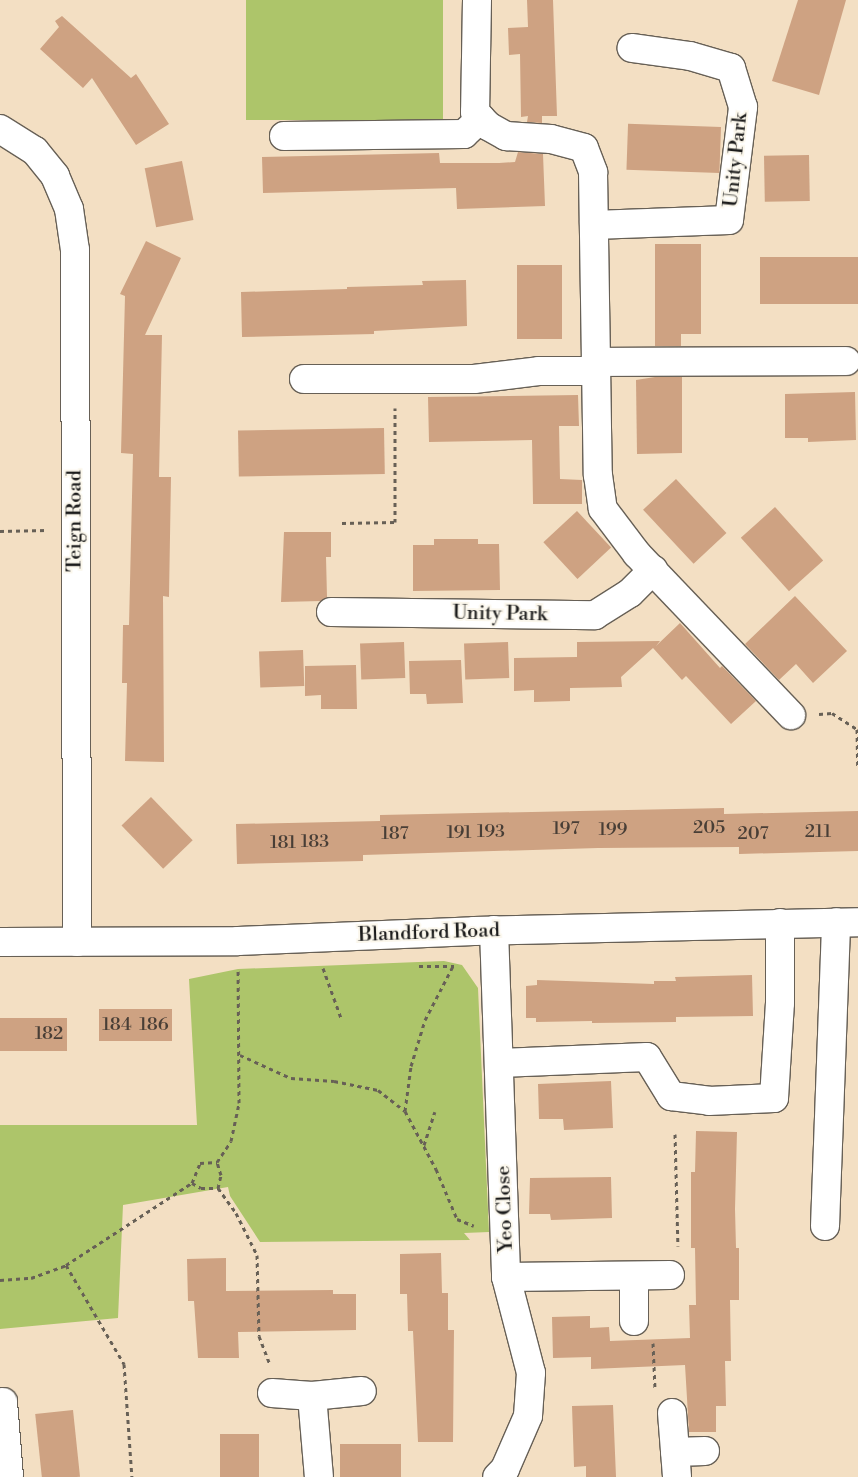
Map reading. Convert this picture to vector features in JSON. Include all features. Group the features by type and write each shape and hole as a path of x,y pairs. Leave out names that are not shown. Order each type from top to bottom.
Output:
{"street":[{"path":"477,0 474,77 475,112 506,136 551,139 584,148 593,172 598,474 603,509 653,570 791,715"},
{"name":"Unity Park","path":"594,225 729,220 743,107 731,68 690,56 632,48"},
{"path":"284,136 464,134 481,118"},
{"name":"Teign Road","path":"0,129 35,151 55,176 69,209 75,250 77,942"},
{"path":"304,379 474,379 539,371 596,367 846,361"},
{"name":"Unity Park","path":"331,612 595,615 630,593 653,570"},
{"path":"824,1226 847,922"},
{"name":"Blandford Road","path":"0,942 238,940 484,931 847,922"},
{"path":"500,1062 647,1057 672,1096 709,1101 774,1098 780,923"},
{"name":"Yeo Close","path":"484,931 500,1062 506,1277 531,1373 528,1416 507,1474"},
{"path":"506,1277 670,1275"},
{"path":"634,1276 634,1321"},
{"path":"272,1393 312,1396 362,1391"},
{"path":"312,1396 320,1477"},
{"path":"3,1402 5,1466"},
{"path":"672,1413 676,1465 705,1451"}],"path":[{"path":"342,523 395,522 394,379"},
{"path":"0,531 75,530"},
{"path":"791,715 832,713 857,729 858,768"},
{"path":"405,1112 411,1066 425,1020 484,931"},
{"path":"238,940 239,1103 231,1141 218,1162 220,1175 218,1188 236,1213 257,1255 259,1336 272,1369 272,1393"},
{"path":"323,968 340,1018"},
{"path":"240,1055 291,1078 334,1081 378,1090 405,1112 424,1146 457,1219 506,1239"},
{"path":"424,1146 435,1112"},
{"path":"670,1275 679,1275 675,1134"},
{"path":"0,1280 31,1278 66,1264 192,1183 200,1163 218,1162"},
{"path":"192,1183 201,1188 218,1188"},
{"path":"66,1264 124,1364 132,1477"},
{"path":"634,1321 652,1320 656,1410 672,1413"}],"green space":[{"path":"246,0 443,0 443,120 246,120"},
{"path":"444,961 462,965 478,988 489,1232 464,1233 470,1240 260,1242 230,1196 228,1187 123,1205 118,1318 0,1329 0,1125 197,1125 189,979 238,969"}],"building":[{"path":"527,0 553,0 557,116 542,116 542,123 527,122 528,116 521,117 520,54 509,55 508,28 528,27"},
{"path":"798,0 846,0 819,95 772,81"},
{"path":"62,16 131,78 136,74 169,124 136,145 92,78 83,88 40,49 59,27 55,21"},
{"path":"628,124 721,127 719,173 626,170"},
{"path":"518,152 543,154 545,206 457,209 456,188 263,193 262,157 439,153 440,163 499,163 515,162"},
{"path":"809,155 810,201 765,202 764,156"},
{"path":"182,161 193,220 156,227 145,168"},
{"path":"146,241 181,258 145,335 162,335 159,477 171,477 169,597 163,596 164,762 125,761 127,683 122,683 123,625 129,625 133,454 121,453 125,296 120,294"},
{"path":"655,244 701,244 701,334 681,334 681,346 655,346"},
{"path":"760,257 858,257 858,304 760,304"},
{"path":"517,265 562,265 562,339 517,339"},
{"path":"466,280 467,326 374,331 374,334 242,337 241,292 423,285 422,281"},
{"path":"655,377 682,377 682,453 637,454 636,380"},
{"path":"855,392 856,440 808,442 808,438 785,438 785,394"},
{"path":"578,395 579,426 559,426 560,479 582,480 582,504 533,504 532,440 429,442 428,397"},
{"path":"384,428 385,474 239,477 238,431"},
{"path":"676,479 726,533 694,564 643,510"},
{"path":"775,507 823,561 789,591 741,538"},
{"path":"577,511 611,548 577,579 543,542"},
{"path":"284,532 331,532 331,557 326,557 327,597 321,601 281,602"},
{"path":"434,539 478,539 478,544 499,544 500,590 413,591 413,545 434,545"},
{"path":"795,596 847,651 813,683 796,664 779,680 745,644"},
{"path":"680,623 720,668 722,666 756,701 731,724 686,676 682,680 653,648 621,677 622,687 570,688 570,701 534,702 534,690 514,691 514,658 577,657 577,642 660,641 656,646"},
{"path":"404,642 405,678 361,680 360,644"},
{"path":"508,642 509,678 465,680 464,644"},
{"path":"303,650 304,686 260,688 259,652"},
{"path":"461,660 463,703 427,704 426,694 410,694 409,661"},
{"path":"356,665 357,709 321,709 321,695 305,696 305,666"},
{"path":"151,797 193,840 163,869 122,825"},
{"path":"724,808 724,814 858,811 858,851 739,854 739,847 598,848 363,855 363,861 237,864 236,824 380,821 380,815"},
{"path":"752,975 753,1016 676,1017 676,1022 592,1023 592,1021 536,1022 536,1018 526,1018 526,986 537,985 537,980 654,984 654,981 676,981 675,977"},
{"path":"99,1009 172,1009 172,1041 99,1041"},
{"path":"0,1018 67,1018 67,1051 0,1051"},
{"path":"611,1081 613,1128 564,1130 563,1119 539,1119 538,1084"},
{"path":"696,1131 737,1132 735,1209 736,1248 739,1248 739,1300 730,1300 731,1361 725,1361 726,1406 716,1406 716,1432 689,1432 685,1365 591,1369 591,1357 553,1358 552,1317 590,1316 590,1328 609,1327 610,1341 690,1338 689,1305 696,1305 695,1248 691,1248 691,1172 695,1172"},
{"path":"611,1177 612,1218 551,1220 550,1214 529,1214 530,1178"},
{"path":"441,1253 442,1293 448,1293 448,1330 454,1330 453,1442 418,1442 413,1331 408,1331 407,1294 400,1294 400,1254"},
{"path":"226,1258 226,1291 333,1290 333,1294 356,1294 356,1330 238,1332 239,1358 198,1358 194,1301 188,1301 187,1259"},
{"path":"613,1405 616,1477 586,1477 586,1466 574,1467 572,1406"},
{"path":"73,1410 80,1477 42,1477 35,1414"},
{"path":"220,1434 259,1434 259,1477 220,1477"},
{"path":"340,1444 401,1444 401,1477 340,1477"}]}
